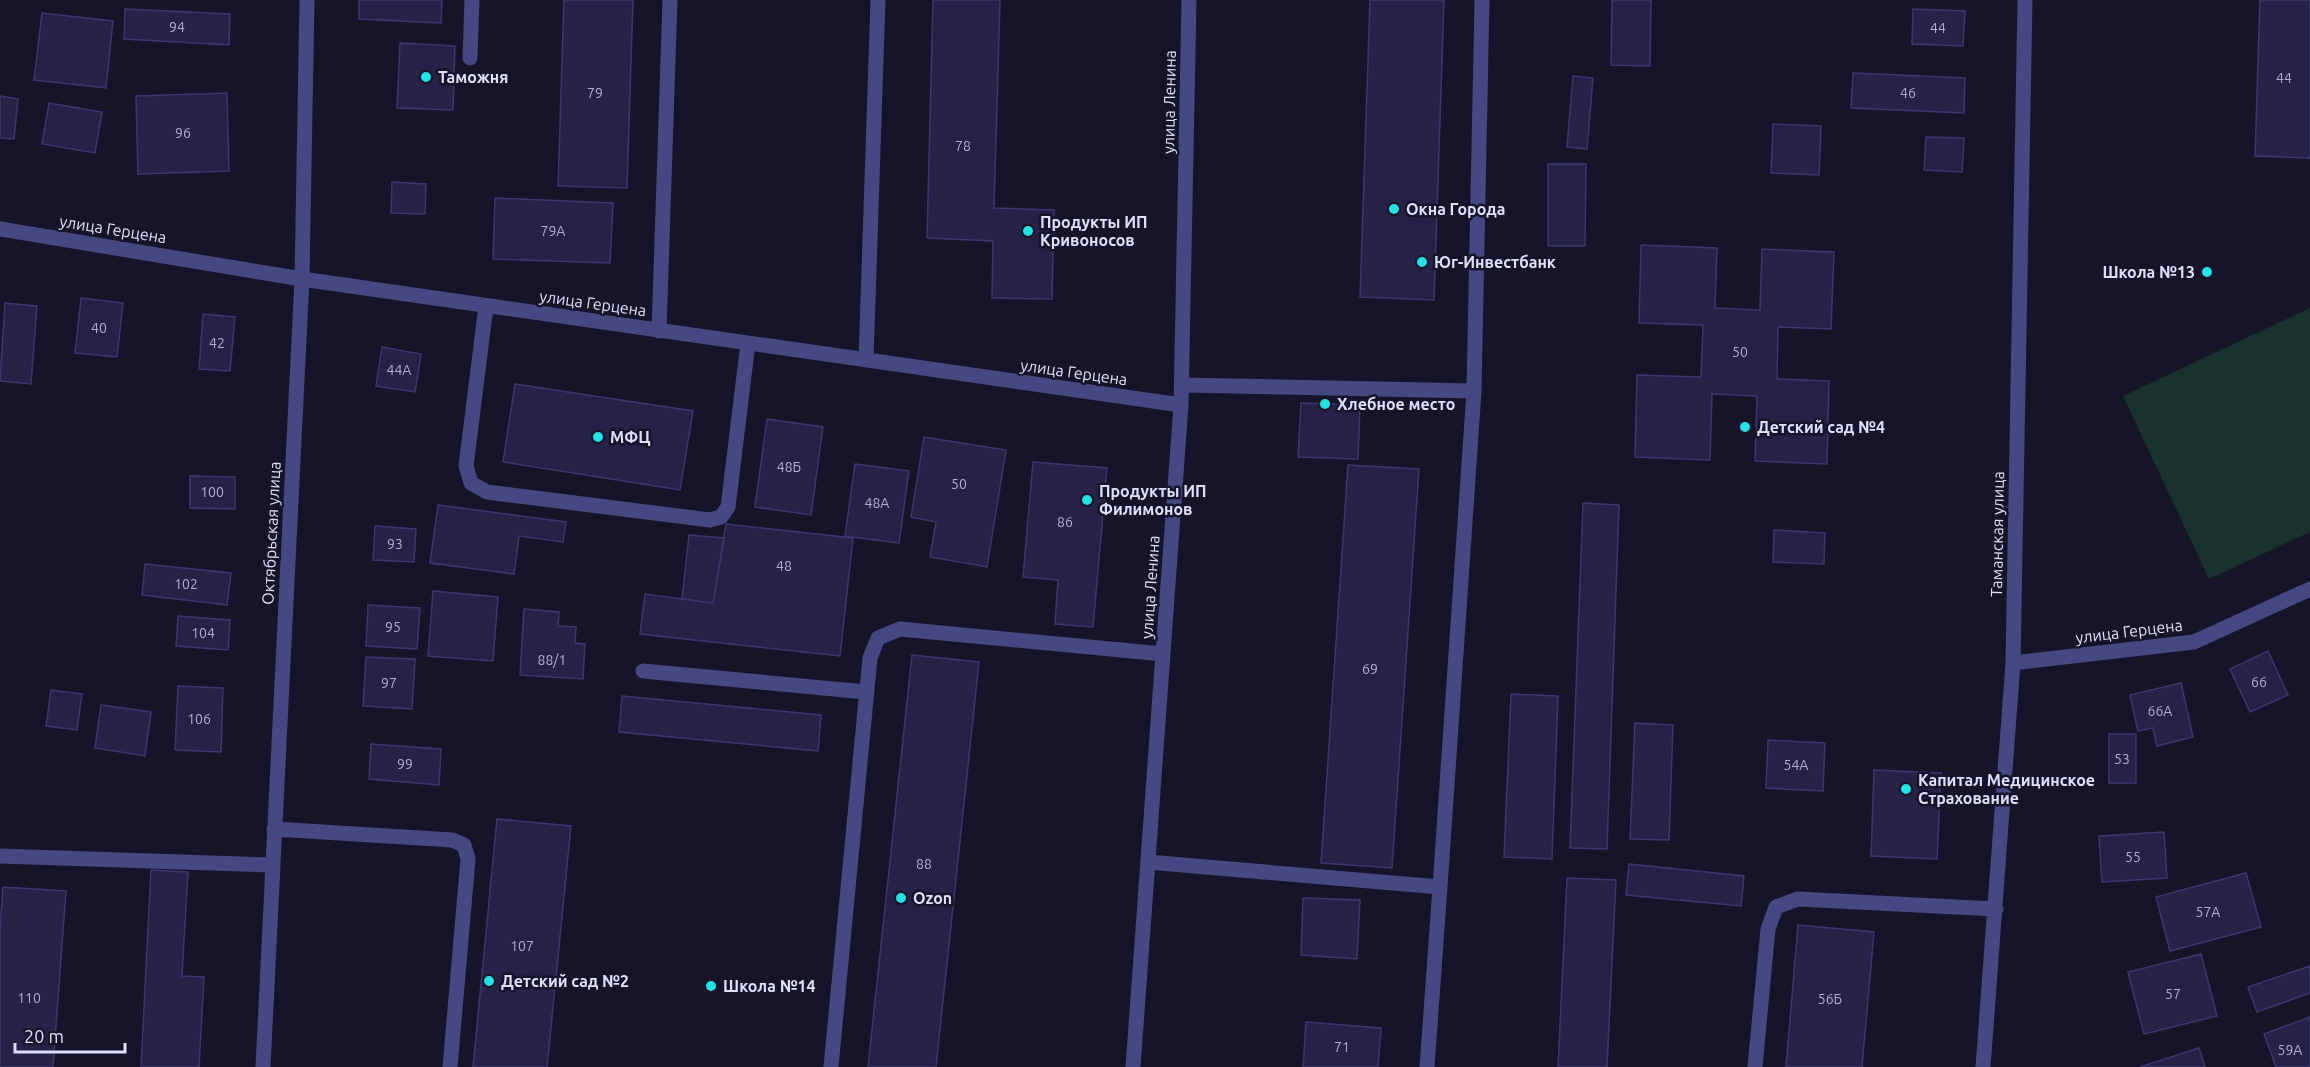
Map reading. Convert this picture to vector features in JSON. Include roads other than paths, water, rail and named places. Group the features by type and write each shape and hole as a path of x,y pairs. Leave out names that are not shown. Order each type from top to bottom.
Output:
{"street":[{"name":"Октябрьская улица","path":"263,1067 302,279 307,0"},
{"path":"471,0 471,58"},
{"path":"659,331 670,0"},
{"path":"866,360 878,0"},
{"name":"улица Ленина","path":"1133,1067 1181,405 1189,0"},
{"path":"1427,1067 1474,391 1482,0"},
{"name":"Таманская улица","path":"1983,1067 2013,663 2025,0"},
{"name":"улица Герцена","path":"0,229 302,279 1181,405"},
{"path":"486,306 466,466 471,483 487,492 710,520 721,517 728,507 748,343"},
{"path":"1182,385 1474,391"},
{"name":"улица Герцена","path":"2013,663 2194,642 2310,589"},
{"path":"831,1067 870,658 878,638 900,629 1164,654"},
{"path":"643,671 867,692"},
{"path":"274,829 453,840 464,845 468,859 450,1067"},
{"path":"0,856 272,864"},
{"path":"1148,862 1440,887"},
{"path":"1755,1067 1768,929 1776,907 1798,899 1996,909"}],"place":[{"name":"Таможня","path":"426,77"},
{"name":"Окна Города","path":"1394,209"},
{"name":"Продукты ИП Кривоносов","path":"1028,231"},
{"name":"Юг-Инвестбанк","path":"1422,262"},
{"name":"Школа №13","path":"2207,272"},
{"name":"Хлебное место","path":"1325,404"},
{"name":"Детский сад №4","path":"1745,427"},
{"name":"МФЦ","path":"598,437"},
{"name":"Продукты ИП Филимонов","path":"1087,500"},
{"name":"Капитал Медицинское Страхование","path":"1906,789"},
{"name":"Ozon","path":"901,898"},
{"name":"Детский сад №2","path":"489,981"},
{"name":"Школа №14","path":"711,986"}]}
